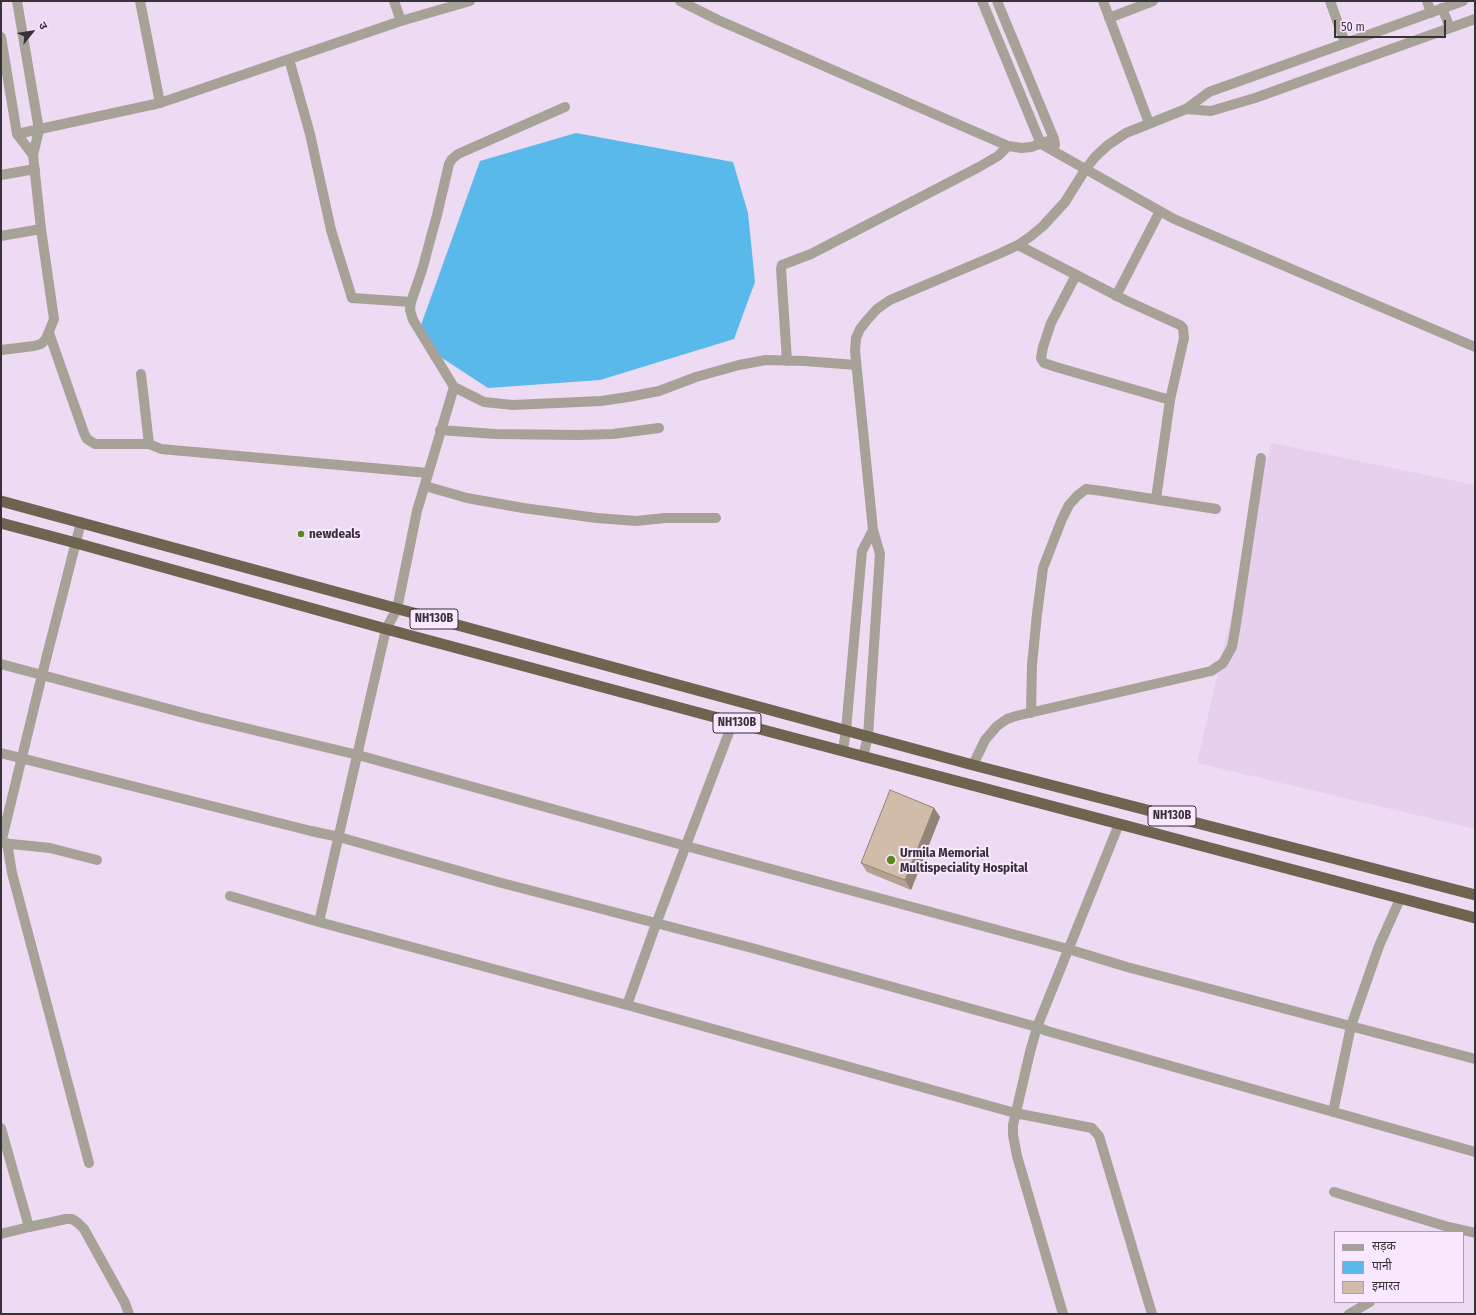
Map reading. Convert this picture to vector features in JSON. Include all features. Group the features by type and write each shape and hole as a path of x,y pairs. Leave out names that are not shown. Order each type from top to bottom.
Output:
{"highway":[{"name":"NH130B","path":"1,501 973,765 1475,895"},
{"name":"NH130B","path":"1,523 386,629 863,757 1475,918"}],"street":[{"path":"1,350 41,344 46,339 54,319 41,229 33,155 39,130 17,1"},
{"path":"140,1 160,103"},
{"path":"394,1 400,21"},
{"path":"18,134 160,103 400,21 470,1"},
{"path":"982,1 1041,144 1174,219 1475,347"},
{"path":"997,1 1054,139 1056,153"},
{"path":"1103,1 1149,123"},
{"path":"1109,18 1153,1"},
{"path":"1330,1 1345,43"},
{"path":"1427,1 1431,13"},
{"path":"863,757 868,736 880,554 873,530 855,351 856,338 860,329 867,320 878,308 890,300 1018,245 1043,226 1065,202 1095,157 1108,144 1126,133 1186,109 1209,92 1463,1"},
{"path":"683,2 718,20 1008,146 1022,148 1031,147 1054,139"},
{"path":"1442,8 1450,28"},
{"path":"1186,109 1210,111 1255,98 1475,19"},
{"path":"1,37 18,134 33,155"},
{"path":"289,59 310,134 331,230 352,298 411,302"},
{"path":"565,107 458,154 452,159 410,310 413,320 454,387 484,402 513,406 601,402 659,391 696,377 739,365 766,360 856,365"},
{"path":"787,361 781,269 782,265 811,254 979,167 998,156 1008,146"},
{"path":"1,175 35,169"},
{"path":"1116,296 1160,211"},
{"path":"1,236 41,229"},
{"path":"1018,245 1116,296 1180,325 1183,328 1184,338 1170,400 1156,499"},
{"path":"1076,275 1051,323 1041,358 1044,363 1170,400"},
{"path":"49,333 84,433 87,439 95,444 149,444 161,449 428,473"},
{"path":"141,374 149,444"},
{"path":"319,922 386,629 396,609 417,511 454,387"},
{"path":"440,430 495,434 578,435 613,434 659,428"},
{"path":"973,765 985,740 997,726 1007,719 1211,671 1223,663 1232,647 1261,458"},
{"path":"425,486 467,498 523,508 597,518 636,521 666,518 716,518"},
{"path":"1031,713 1032,665 1043,568 1069,505 1077,496 1086,489 1216,509"},
{"path":"81,522 42,675 3,843 89,1163"},
{"path":"843,751 862,551 873,530"},
{"path":"1,664 199,718 358,755 686,846 1068,949 1135,969 1475,1059"},
{"path":"627,1005 656,924 733,722"},
{"path":"1,753 339,837 498,882 752,948 1037,1027 1054,1034 1475,1152"},
{"path":"1063,1314 1017,1156 1013,1135 1015,1113 1037,1027 1119,824"},
{"path":"3,843 50,848 97,860"},
{"path":"230,896 319,922 627,1005 1015,1113 1092,1128 1099,1136 1152,1314"},
{"path":"1334,1112 1351,1026 1379,946 1400,899"},
{"path":"1,1128 28,1227"},
{"path":"1334,1192 1443,1229 1456,1231"},
{"path":"1,1234 28,1227 72,1219 78,1223 87,1235 125,1303 129,1314"},
{"path":"1464,1232 1475,1234"},
{"path":"1349,1314 1368,1303"}],"shaded area":[{"path":"1271,443 1475,485 1475,829 1197,763"}],"water":[{"path":"576,133 733,162 748,213 755,282 734,339 600,380 488,388 436,354 421,325 480,161"}],"building":[{"path":"890,790 934,808 905,880 861,863"}],"place":[{"name":"newdeals","path":"301,534"},
{"name":"Urmila Memorial Multispeciality Hospital","path":"891,860"}]}
